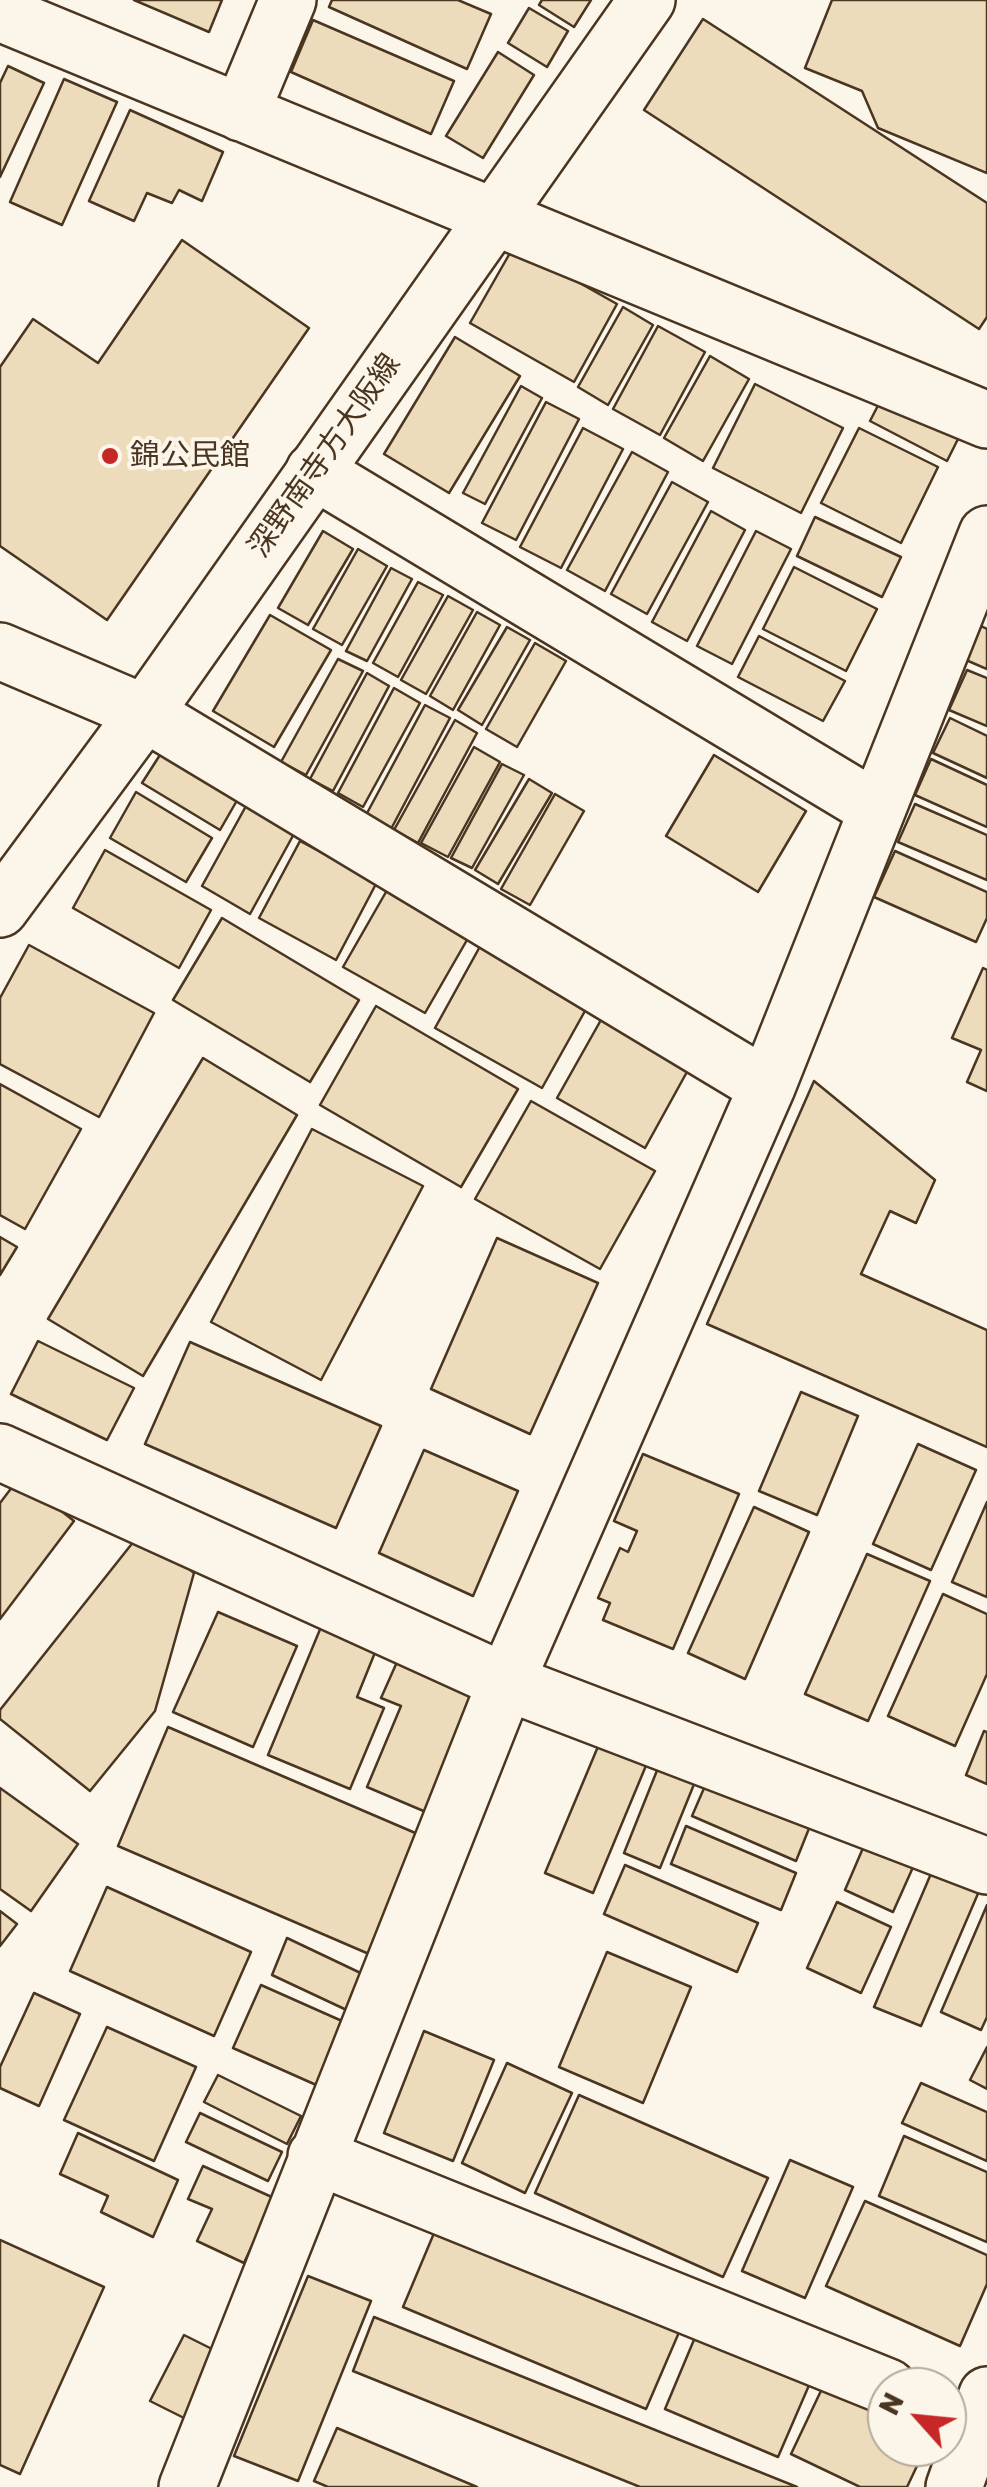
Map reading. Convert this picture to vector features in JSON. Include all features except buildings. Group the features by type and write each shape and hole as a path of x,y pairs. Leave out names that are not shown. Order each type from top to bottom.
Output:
{"street":[{"path":"242,113 288,0"},
{"name":"深野南寺方大阪線","path":"0,909 144,714 646,0"},
{"path":"0,13 987,420"},
{"path":"314,472 876,809"},
{"path":"186,2487 506,1682 768,1087 987,534"},
{"path":"0,650 144,714 768,1087"},
{"path":"0,1452 506,1682 987,1866"},
{"path":"316,2156 867,2379"},
{"path":"954,2487 970,2410"}],"place":[{"name":"錦公民館","path":"110,456"}]}
